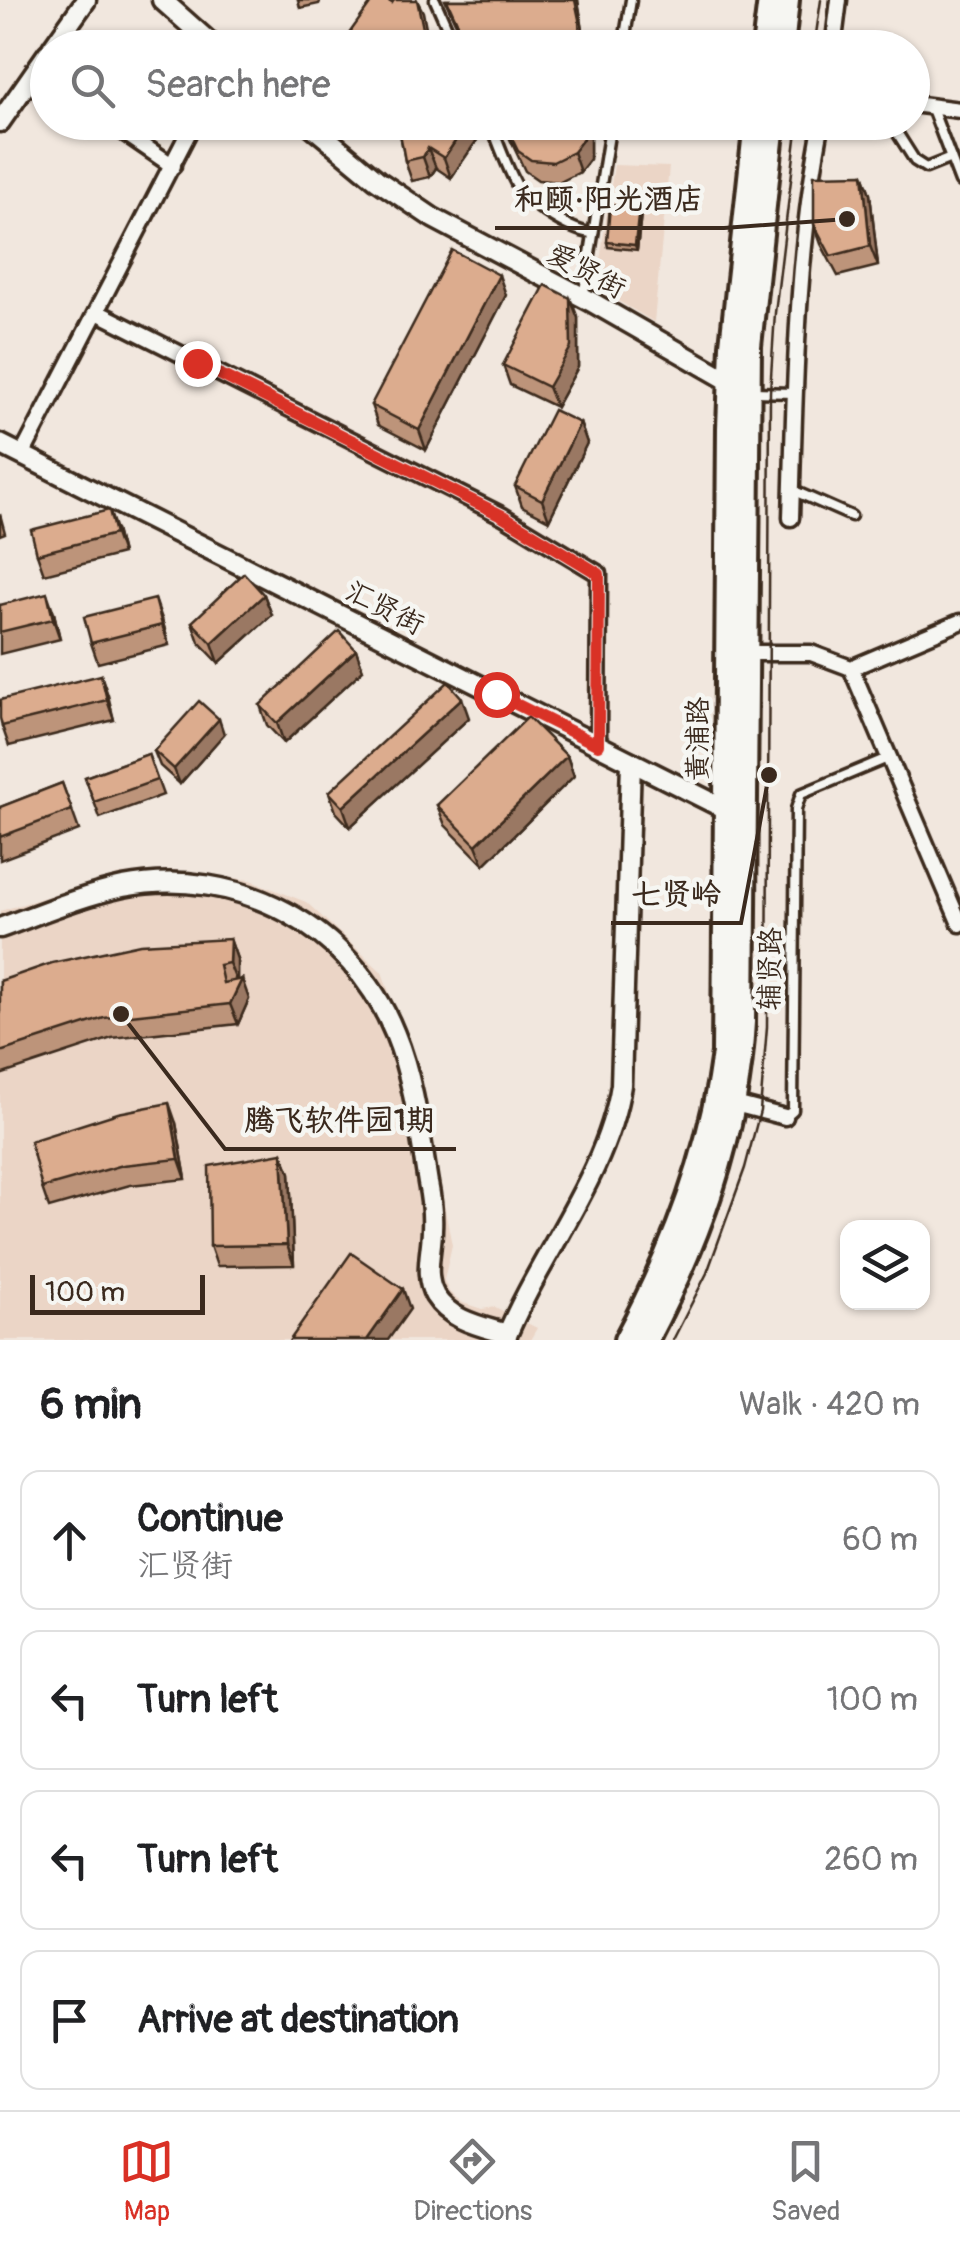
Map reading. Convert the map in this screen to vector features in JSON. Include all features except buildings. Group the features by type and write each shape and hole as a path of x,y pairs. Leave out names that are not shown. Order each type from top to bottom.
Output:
{"highway":[{"path":"766,30 770,0"},
{"path":"784,30 788,0"},
{"name":"黄浦路","path":"646,1340 694,1238 723,1156 735,1104 744,1022 736,814 739,387 755,140"},
{"name":"黄浦路","path":"626,1340 644,1307 692,1190 717,1101 726,1023 746,654 739,387 748,346 771,140"}],"street":[{"path":"64,30 86,0"},
{"path":"162,0 196,30"},
{"path":"835,30 839,0"},
{"path":"0,122 30,89"},
{"path":"930,106 960,110"},
{"path":"136,140 174,166"},
{"path":"22,455 186,140"},
{"name":"爱贤街","path":"328,140 433,218 739,387"},
{"path":"792,518 796,338 811,178 818,140"},
{"path":"97,312 503,516 599,574 598,745"},
{"name":"汇贤街","path":"0,444 736,814"},
{"path":"746,654 811,653 852,668 960,622"},
{"path":"852,668 959,917"},
{"path":"0,928 79,899 126,887 187,884 230,890 270,902 328,940 374,992 392,1026 404,1062 432,1210 428,1274 431,1286 447,1310 458,1318 505,1338 597,1158 617,1110 632,762"},
{"path":"735,1104 785,1116"}],"lane":[{"path":"435,0 448,30"},
{"path":"626,30 631,0"},
{"path":"930,106 960,182"},
{"path":"498,140 524,194 570,228 593,232"},
{"path":"583,298 608,140"},
{"path":"902,140 916,162 926,168 951,158"},
{"path":"739,387 795,393"},
{"path":"792,490 852,516"},
{"name":"辅贤路","path":"785,1116 794,1110 796,808 801,794 890,757"}],"shaded area":[{"path":"614,165 669,167 654,322 596,288"},
{"path":"181,872 250,880 306,902 382,972 418,1075 452,1245 444,1280 449,1292 463,1303 482,1309 495,1307 537,1328 530,1340 0,1340 0,911 121,874"}],"tram line":[{"path":"817,30 821,0"},
{"path":"673,1340 707,1273 745,1168 760,1111 767,1027 770,392 775,313 796,140"}],"place":[{"name":"和颐·阳光酒店","path":"847,219"},
{"name":"七贤岭","path":"769,775"},
{"name":"腾飞软件园1期","path":"121,1014"}],"route":[{"path":"197,363 503,516 599,574 598,745 496,694"}]}
